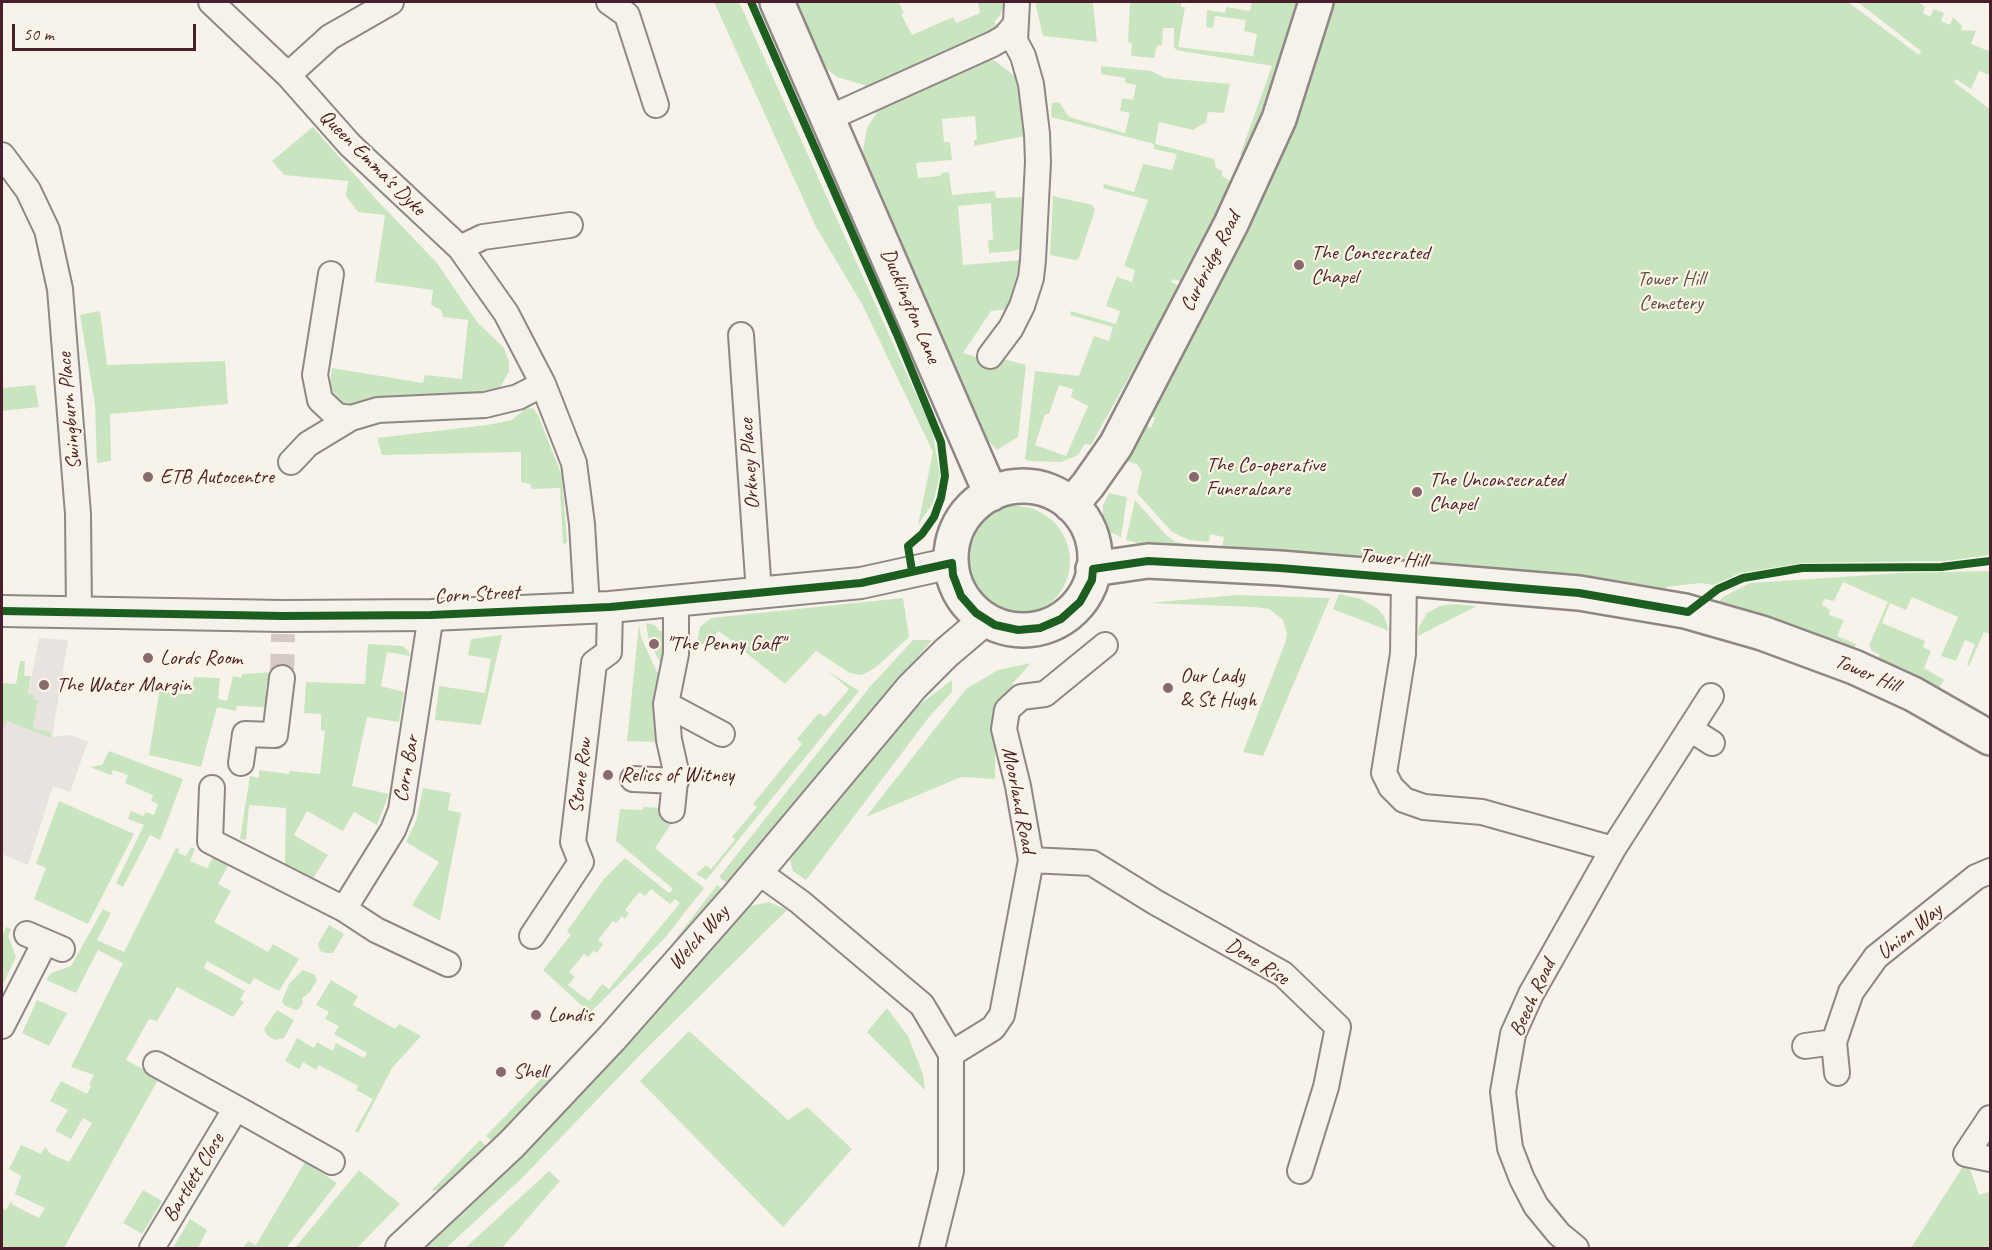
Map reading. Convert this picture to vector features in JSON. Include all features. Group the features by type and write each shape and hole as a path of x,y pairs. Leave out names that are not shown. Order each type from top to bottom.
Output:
{"main road":[{"name":"Ducklington Lane","path":"777,2 991,494"},
{"name":"Curbridge Road","path":"1071,505 1116,445 1231,224 1279,119 1316,2"},
{"path":"1009,487 1034,487 1058,495 1071,505 1090,531 1095,556 1092,580 1080,602 1061,619 1040,628 1018,630 995,625 976,613 961,596 953,575 951,552 956,530 968,511 991,494 1009,487"},
{"name":"Tower Hill","path":"1093,569 1148,561 1404,578 1579,593 1688,612 1762,633 1854,667 1913,694 1990,738"}],"street":[{"name":"Queen Emma's Dyke","path":"211,2 288,75 350,145 460,248 506,313 543,384 567,441 577,474 599,607"},
{"path":"288,75 330,37 391,2"},
{"path":"609,2 627,15 656,105"},
{"path":"829,118 1005,37 1014,26 1018,16 1017,2"},
{"path":"990,356 1019,313 1031,278 1033,260 1038,162 1035,115 1031,84 1023,56 1015,41 1014,26"},
{"name":"Swingburn Place","path":"2,155 28,190 47,230 60,289 78,514 79,612"},
{"path":"460,248 483,237 570,225"},
{"path":"331,274 316,383 320,400 331,412 351,417"},
{"name":"Orkney Place","path":"741,335 759,593"},
{"path":"291,462 308,444 351,417 378,410 485,405 518,397 543,384"},
{"name":"Corn Street","path":"2,611 79,612 283,625 599,607 759,593 861,583 952,562"},
{"path":"1404,578 1403,654 1384,773 1391,787 1404,800 1424,807 1482,812 1613,849"},
{"path":"672,810 676,781 666,704 676,654 676,600"},
{"name":"Stone Row","path":"532,936 581,862 573,842 594,663 609,652 599,607"},
{"name":"Corn Bar","path":"344,909 393,830 401,810 430,615"},
{"name":"Welch Way","path":"401,1248 506,1150 612,1038 912,687 946,652 986,620"},
{"name":"Moorland Road","path":"951,1054 993,1028 1002,1015 1031,860 1018,786 1004,729 1007,710 1021,697 1045,694 1105,645"},
{"path":"241,764 245,734 275,735 282,678"},
{"name":"Beech Road","path":"1576,1248 1559,1234 1536,1206 1510,1148 1503,1092 1514,1034 1527,1004 1613,849 1711,696"},
{"path":"666,704 722,734"},
{"path":"1690,729 1712,743"},
{"path":"633,779 676,781"},
{"path":"212,788 210,842 344,909 376,930 448,964"},
{"name":"Dene Rise","path":"1031,860 1092,863 1155,902 1283,974 1338,1026 1326,1087 1300,1171"},
{"path":"757,871 800,902 922,1005 951,1054 951,1171 932,1248"},
{"name":"Union Way","path":"1837,1073 1834,1042 1851,992 1876,957 1976,877 1990,871"},
{"path":"2,1026 45,942"},
{"path":"1805,1046 1834,1042"},
{"path":"156,1064 332,1162"},
{"name":"Bartlett Close","path":"153,1248 236,1108"},
{"path":"1990,1118 1966,1154 1990,1159"}],"shaded area":[{"path":"39,638 68,640 52,737 69,735 88,741 70,792 53,786 28,865 2,854 2,733 5,721 22,727"}],"green space":[{"path":"714,2 739,2 932,430 940,475 933,503 918,525 933,452 862,304 816,227"},
{"path":"794,2 899,2 904,13 901,14 912,35 953,17 956,23 980,13 978,2 1004,2 1001,14 994,22 999,26 994,31 879,83 867,86 837,77 823,66"},
{"path":"1035,2 1109,2 1093,3 1097,42 1043,36"},
{"path":"1130,2 1181,2 1181,7 1185,7 1178,47 1253,56 1257,34 1244,31 1246,20 1215,16 1213,28 1206,27 1207,10 1225,13 1226,7 1250,11 1252,2 1299,2 1277,75 1243,156 1240,155 1272,66 1176,50 1174,28 1163,28 1162,45 1157,46 1154,58 1131,56 1132,43 1128,42"},
{"name":"Tower Hill Cemetery","path":"1329,2 1848,2 1919,55 1921,51 1859,3 1918,2 1925,7 1923,13 1930,17 1934,9 1944,13 1941,21 1950,25 1953,17 1962,26 1961,30 1976,31 1971,44 1989,51 1990,49 1990,75 1979,71 1971,89 1956,79 1954,82 1990,109 1990,555 1945,561 1803,563 1740,573 1714,585 1701,583 1666,587 1664,593 1221,552 1224,537 1210,534 1209,542 1189,540 1172,532 1137,493 1142,472 1137,464 1126,461 1143,424 1151,428 1155,418 1148,415"},
{"path":"985,59 994,60 1016,77 1024,94 1025,136 974,146 974,140 977,140 975,116 942,119 944,142 950,142 952,160 916,163 918,178 941,176 941,173 949,172 952,195 995,191 996,198 1026,197 1023,248 1013,251 989,253 988,241 993,239 991,203 958,206 963,265 1022,260 1018,293 1010,309 991,311 963,353 996,363 999,358 1026,365 1018,437 997,450 982,434 862,155 867,128 881,106"},
{"path":"1101,66 1151,71 1165,78 1230,84 1224,113 1208,112 1206,122 1193,130 1159,122 1155,144 1214,159 1216,168 1222,171 1222,176 1232,182 1182,282 1173,279 1171,282 1180,286 1091,445 1085,444 1078,455 1061,462 1030,461 1025,459 1035,371 1079,376 1094,336 1109,341 1113,327 1070,315 1071,311 1116,324 1120,311 1106,306 1112,289 1117,277 1132,282 1135,270 1124,266 1148,200 1103,188 1104,184 1134,192 1143,164 1172,170 1177,154 1154,149 1154,144 1051,117 1052,103 1059,102 1069,117 1125,133 1130,113 1120,111 1122,98 1133,100 1136,85 1125,83 1125,78 1101,74","holes":["1059,385 1073,389 1071,397 1088,406 1066,456 1035,445 1045,414 1049,414"]},
{"path":"313,127 375,198 437,263 477,322 504,348 509,362 509,372 499,389 490,393 360,407 346,405 337,399 330,386 332,368 423,383 425,375 462,379 468,320 443,317 441,310 431,305 433,290 375,282 385,215 358,212 346,196 348,181 284,175 272,161"},
{"path":"1053,196 1092,205 1095,210 1079,258 1076,260 1050,255"},
{"path":"100,311 107,365 225,361 228,404 110,414 111,461 97,463 95,404 80,315"},
{"path":"35,385 39,407 2,411 2,388"},
{"path":"533,408 538,415 562,476 567,543 563,544 560,488 532,489 530,484 521,482 521,452 382,455 377,438 487,425 512,420 525,409"},
{"path":"1109,493 1127,497 1121,537 1110,532 1103,522 1103,505"},
{"path":"1135,500 1166,535 1176,542 1208,548 1208,552 1156,548 1126,540"},
{"path":"1015,506 1036,510 1054,522 1066,540 1070,561 1066,582 1054,600 1036,612 1015,616 994,612 976,600 964,582 960,561 964,540 976,522 994,510"},
{"path":"1990,571 1990,634 1984,632 1969,666 1967,665 1975,644 1965,640 1956,661 1941,656 1958,617 1912,597 1906,610 1890,603 1882,623 1925,641 1923,647 1931,651 1924,668 1944,680 1936,692 1876,664 1880,655 1872,651 1869,645 1888,602 1843,582 1834,601 1824,599 1822,605 1830,610 1829,615 1844,620 1837,636 1856,644 1852,652 1719,602 1723,597 1750,583 1901,573"},
{"path":"1339,594 1361,599 1377,608 1384,616 1389,631 1333,609"},
{"path":"1237,595 1330,598 1263,756 1243,752 1285,643 1287,634 1283,620 1269,609 1255,607 1148,603"},
{"path":"903,598 909,637 875,668 862,675 850,673 816,651 785,684 719,631 705,645 697,642 700,627 711,618"},
{"path":"1451,604 1477,606 1418,636 1419,627 1427,613 1440,606"},
{"path":"646,623 655,625 659,631 670,631 666,665 661,664 649,641"},
{"path":"639,624 641,637 657,672 663,674 655,715 657,742 627,741"},
{"path":"502,635 481,725 435,720 439,686 485,693 491,659 468,655 471,639"},
{"path":"913,640 932,640 727,883 719,877 869,688"},
{"path":"368,644 403,646 410,656 387,652 381,686 404,692 399,722 367,717 352,786 389,794 377,825 354,812 343,831 307,811 294,835 328,855 312,880 286,867 286,808 249,805 246,840 240,839 250,776 259,778 259,770 289,774 290,771 320,774 325,731 321,730 321,714 304,713 306,682 365,684"},
{"path":"20,661 25,661 24,676 31,676 28,694 34,695 34,700 38,700 33,728 50,732 52,738 6,721 2,733 2,683 16,684"},
{"path":"1031,663 1013,683 1012,691 996,706 995,779 961,777 866,817 966,689 998,670"},
{"path":"828,671 859,691 706,880 696,874 706,865 711,869 735,840 732,837 757,807 753,804 802,744 797,739 819,713 825,717 849,689"},
{"path":"274,672 275,685 266,685 266,707 237,706 236,711 217,707 201,767 149,755 160,688 169,688 169,694 191,694 194,677 220,678 218,699 227,701 233,676 241,678 242,674"},
{"path":"952,680 952,692 929,717 806,880 793,871 790,860 808,833 903,717"},
{"path":"109,751 183,779 160,840 150,835 123,887 116,883 144,825 128,819 131,811 143,816 146,812 154,815 158,804 151,801 153,795 125,783 128,775 113,770 111,775 90,767 102,765"},
{"path":"423,788 451,793 448,810 461,813 440,921 412,905 439,862 406,842 416,821"},
{"path":"59,801 134,834 88,924 34,899 46,868 36,864"},
{"path":"643,807 663,808 675,818 655,848 704,888 664,939 590,1013 543,970 571,935 567,931 604,879 625,858 669,893 673,889 616,841 620,809 643,810","holes":["651,889 670,904 675,899 680,903 609,989 602,984 589,1001 568,985 575,977 569,972 584,954 588,957 593,951 597,953 603,944 598,940 613,921 616,923 622,916 625,919 629,913 625,910 639,892 645,896"]},
{"path":"191,847 195,849 190,861 207,868 213,857 229,864 218,884 231,891 214,922 268,952 273,944 299,959 279,991 254,978 250,985 207,961 204,968 245,991 240,1000 244,1002 233,1017 177,987 157,1021 149,1019 126,1060 159,1078 64,1248 2,1248 2,1208 6,1210 11,1201 13,1205 39,1218 45,1208 15,1194 21,1176 9,1169 21,1145 41,1154 45,1147 51,1154 69,1162 92,1123 83,1118 71,1139 55,1131 68,1110 50,1101 61,1081 87,1094 94,1075 71,1067 123,963 98,950 76,993 46,980 51,973 71,966 103,909 111,913 97,940 124,952 176,848 179,849 178,853 186,856"},
{"path":"717,885 722,889 667,954 665,953"},
{"path":"769,902 787,910 641,1054 521,1179 446,1248 421,1248 579,1096 726,926 751,906"},
{"path":"329,925 344,934 333,953 320,951 318,944"},
{"path":"6,927 11,929 8,936 16,957 3,984 2,936"},
{"path":"303,970 315,975 317,980 310,992 302,998 303,1003 299,1009 295,1010 284,1005 282,1001 289,984"},
{"path":"331,980 358,996 353,1005 395,1029 399,1024 421,1036 392,1068 358,1133 355,1131 373,1099 356,1090 358,1086 319,1065 316,1070 303,1062 299,1069 285,1061 297,1038 314,1048 317,1042 333,1051 336,1043 364,1058 367,1053 334,1034 339,1026 325,1019 329,1012 316,1005"},
{"path":"37,1000 67,1013 49,1046 22,1033"},
{"path":"887,1008 908,1036 923,1074 925,1090 867,1032"},
{"path":"277,1010 294,1020 284,1038 275,1040 267,1035 264,1029"},
{"path":"689,1031 788,1120 807,1107 852,1149 783,1227 640,1081"},
{"path":"549,1076 552,1083 493,1142 486,1136 542,1078"},
{"path":"480,1140 488,1148 444,1189 431,1191"},
{"path":"1967,1160 1979,1195 1990,1191 1990,1248 1911,1248"},
{"path":"305,1162 337,1183 287,1247 289,1248 243,1248 248,1241 256,1245"},
{"path":"359,1170 400,1204 357,1248 295,1248"},
{"path":"549,1171 560,1181 502,1248 465,1248"},
{"path":"143,1190 162,1201 142,1234 123,1223"},
{"path":"190,1219 207,1230 199,1246 197,1248 173,1248"}],"tunnel":[{"path":"282,678 283,634"}],"cycle path":[{"path":"751,2 898,337 941,442 945,476 941,498 934,517 922,534 908,546 912,571"},
{"path":"2,611 283,616 431,615 610,607 861,583 952,563 953,575 961,596 976,613 995,625 1018,630 1040,628 1061,619 1080,602 1092,580 1093,569 1148,561 1280,568 1579,593 1688,612 1718,589 1743,578 1802,568 1941,567 1990,561"}],"place":[{"name":"The Consecrated Chapel","path":"1299,265"},
{"name":"ETB Autocentre","path":"148,477"},
{"name":"The Co-operative Funeralcare","path":"1194,477"},
{"name":"The Unconsecrated Chapel","path":"1417,492"},
{"name":"\"The Penny Gaff\"","path":"654,644"},
{"name":"Lords Room","path":"148,658"},
{"name":"The Water Margin","path":"44,685"},
{"name":"Our Lady & St Hugh","path":"1168,688"},
{"name":"Relics of Witney","path":"608,775"},
{"name":"Londis","path":"536,1015"},
{"name":"Shell","path":"501,1072"}]}
